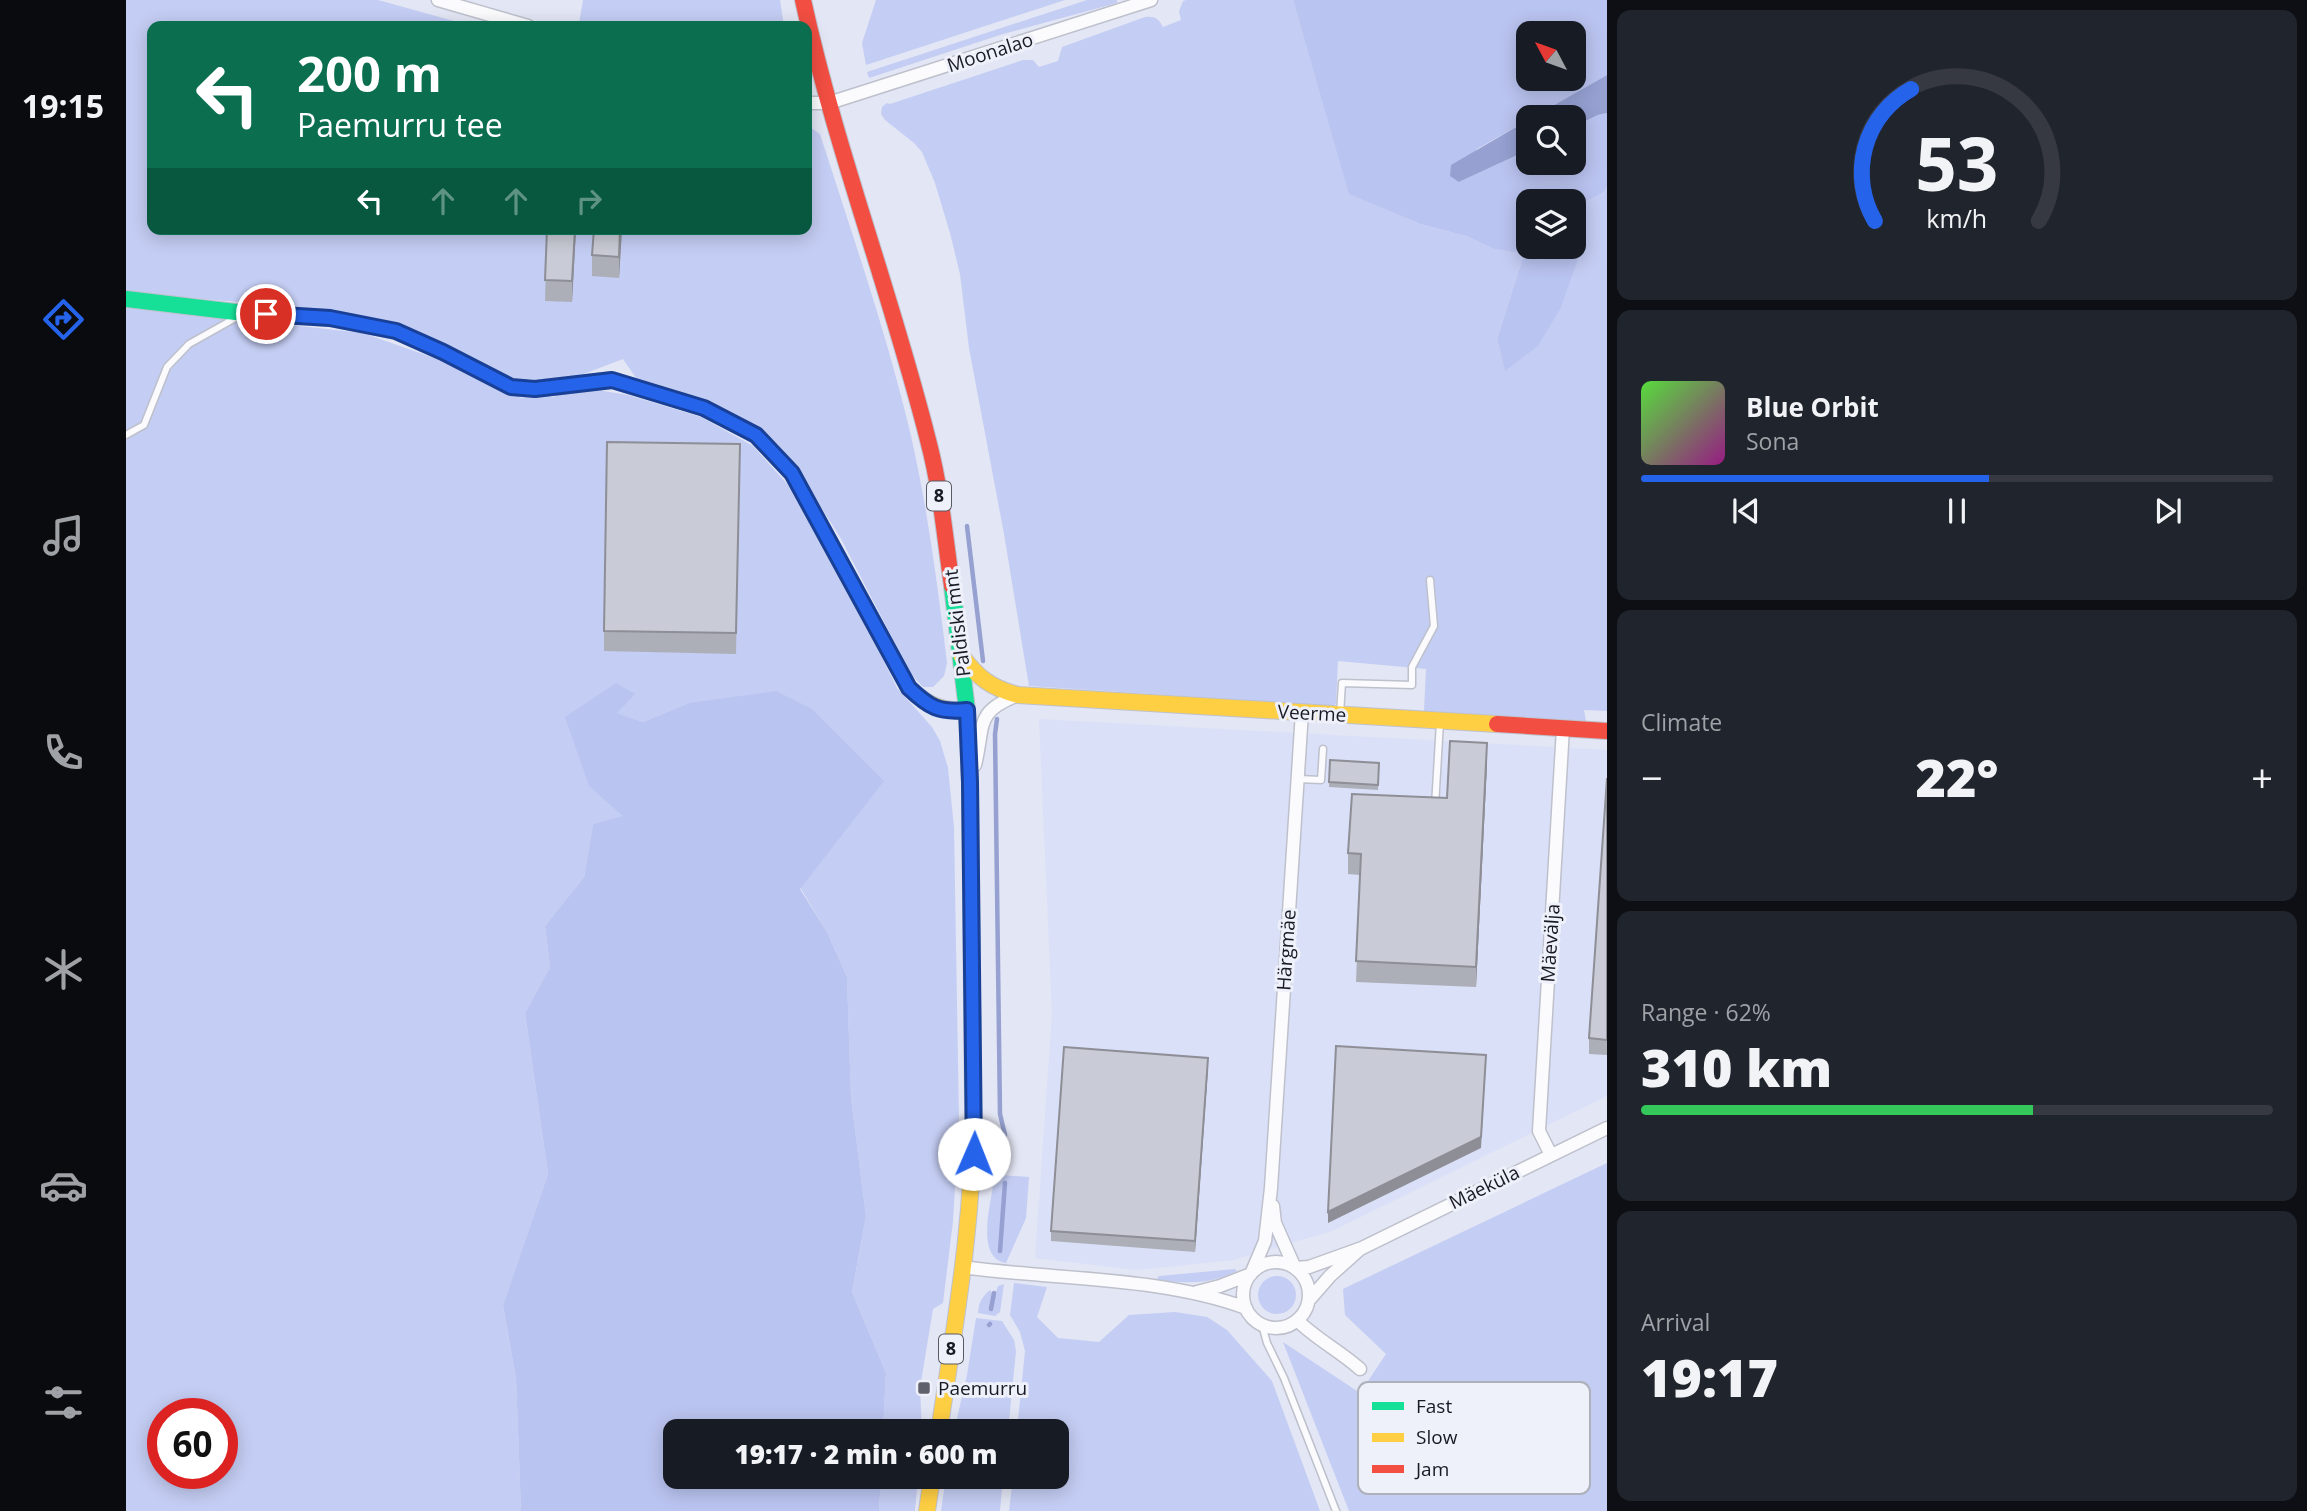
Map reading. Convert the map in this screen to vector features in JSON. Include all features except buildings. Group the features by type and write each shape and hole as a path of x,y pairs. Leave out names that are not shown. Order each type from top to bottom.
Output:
{"street":[{"path":"438,0 511,21"},
{"name":"Paldiski mnt","path":"803,0 808,21"},
{"name":"Moonalao","path":"812,103 829,103 1142,1"},
{"name":"Paldiski mnt","path":"812,42 930,447 958,620 967,710 974,1154 962,1267 941,1419"},
{"path":"126,299 244,313 330,318 396,331 511,387 535,389 612,380 704,408 756,435 792,473 909,688 927,704 948,712 967,710"},
{"name":"Veerme","path":"961,655 982,682 1018,695 1607,731"},
{"path":"970,782 983,719 991,708 1018,695"},
{"name":"Härgmäe","path":"1251,1274 1265,1241 1270,1188 1302,712"},
{"name":"Mäevälja","path":"1550,1155 1539,1130 1563,728"},
{"name":"Mäeküla","path":"1295,1268 1309,1267 1362,1248 1607,1128"},
{"name":"Härgmäe","path":"1270,1188 1275,1223 1295,1268"},
{"name":"Mäeküla","path":"1309,1300 1362,1248"},
{"path":"1193,1293 1251,1274 1260,1266 1272,1262 1284,1263 1295,1268 1306,1282 1309,1300 1305,1311 1297,1320 1286,1326 1274,1328 1262,1325 1252,1318 1246,1308 1243,1290 1251,1274"},
{"path":"962,1267 1193,1293 1222,1299 1246,1308"},
{"path":"1297,1320 1311,1335 1343,1354 1360,1369"},
{"path":"927,1511 930,1489"}],"lane":[{"path":"126,435 144,425 167,367 188,344 244,313"},
{"path":"1340,714 1342,684 1412,685 1412,667 1434,626 1430,580"},
{"path":"1435,812 1440,720"},
{"path":"1297,779 1321,780 1323,749"},
{"path":"1262,1325 1266,1343 1284,1378 1336,1511"}],"shaded area":[{"path":"126,0 378,0 454,21 147,21 147,235 812,235 812,128 820,134 902,398 923,492 936,578 947,663 944,676 933,687 923,687 911,674 840,537 794,465 767,435 733,413 699,398 636,378 623,359 581,375 539,380 509,378 357,316 303,308 126,292"},
{"path":"583,0 780,0 783,21 579,21"},
{"path":"876,0 1065,0 866,65 862,43"},
{"path":"1087,0 1117,0 1117,3 1003,34 869,78 867,72"},
{"path":"1293,0 1350,194 1420,224 1466,236 1494,249 1516,253 1516,259 1522,259 1497,339 1505,370 1578,259 1586,259 1586,201 1604,192 1607,187 1607,711 1584,710 1586,721 1424,711 1426,669 1338,661 1334,706 1029,686 969,348 960,274 950,233 935,183 922,152 885,120 881,114 882,107 887,103 1023,60 1033,60 1039,67 1058,61 1062,47 1145,17 1156,19 1163,27 1181,20 1179,11 1183,1"},
{"path":"1293,0 1607,0 1607,75 1586,87 1586,21 1516,21 1516,91 1579,91 1554,105 1516,105 1516,127 1477,149 1459,182 1516,156 1516,175 1586,175 1586,121 1607,113 1607,187 1604,192 1586,201 1586,189 1516,189 1516,253 1494,249 1466,236 1420,224 1349,194"},
{"path":"1607,75 1607,113 1586,121 1586,105 1554,105 1579,91 1586,91 1586,87"},
{"path":"1516,127 1516,156 1459,182 1450,176 1451,165"},
{"path":"1522,259 1578,259 1561,307 1538,346 1505,371 1497,339"},
{"path":"126,307 363,333 437,359 521,398 553,397 585,388 628,395 701,417 753,446 789,486 853,598 897,688 932,727 940,741 948,768 954,827 959,1122 953,1221 943,1303 933,1309 920,1388 921,1419 884,1419 886,1373 852,1292 866,1216 851,1097 847,977 827,932 689,703 643,722 616,713 565,717 624,817 593,824 584,877 545,926 550,967 525,1013 548,1174 503,1305 516,1379 521,1511 126,1511"},
{"path":"616,683 635,694 617,713 643,722 689,703 776,691 812,709 884,781 800,889 827,932 847,977 851,1097 866,1216 852,1292 886,1373 884,1419 663,1419 663,1489 880,1489 879,1511 521,1511 516,1379 503,1305 548,1174 525,1013 550,967 545,926 584,877 593,824 623,816 589,786 565,717"},
{"path":"1039,719 1607,750 1607,1096 1332,1231 1234,1260 1136,1270 1035,1258 1052,1015"},
{"path":"1607,1163 1607,1511 1349,1511 1283,1342 1358,1392 1358,1494 1590,1494 1590,1382 1367,1382 1386,1354 1345,1315 1343,1289"},
{"path":"1001,1175 1029,1177 1026,1218 1006,1263 991,1252 987,1230 993,1186"},
{"path":"1235,1269 1237,1271 1227,1276 1207,1281 1156,1280 1159,1276"},
{"path":"1277,1276 1291,1281 1296,1295 1291,1309 1277,1314 1263,1309 1258,1295 1263,1281"},
{"path":"1014,1283 1047,1287 1037,1317 1058,1338 1099,1342 1129,1315 1175,1312 1207,1317 1227,1330 1272,1381 1320,1511 1009,1511 1012,1489 1069,1489 1069,1419 1018,1419 1025,1351 1020,1332 1010,1315"},
{"path":"1004,1284 1000,1312 995,1316 978,1313 984,1295 990,1290 992,1293 996,1292 998,1286"},
{"path":"976,1318 1002,1321 1014,1340 1016,1351 1009,1419 957,1419"},
{"path":"880,1489 917,1489 915,1511 879,1511"},
{"path":"944,1489 1002,1489 1000,1511 941,1511"}],"waterway":[{"path":"967,526 983,661"},
{"path":"997,719 995,734 1000,1114 1005,1135"},
{"path":"1000,1251 1005,1183"},
{"path":"991,1309 994,1293"}],"traffic: fast":[{"path":"126,299 244,313 330,318 396,331 511,387 535,389 612,380 682,401"},
{"path":"952,586 967,710 970,782 973,1104"}],"traffic: slow":[{"path":"682,401 704,408 756,435 792,473 909,688 935,706 950,710 967,710"},
{"path":"961,655 985,681 1018,695 1497,724"},
{"path":"941,1419 967,1227 973,1104"},
{"path":"927,1511 930,1489"}],"traffic: jam":[{"path":"803,0 808,21"},
{"path":"812,39 929,444 940,497 952,586"},
{"path":"1497,724 1607,731"}],"place":[{"name":"Paemurru","path":"924,1388"}],"route":[{"path":"266,314 330,318 396,331 511,387 535,389 612,380 704,408 756,435 792,473 909,688 927,704 948,712 967,710 974,1154"}]}
